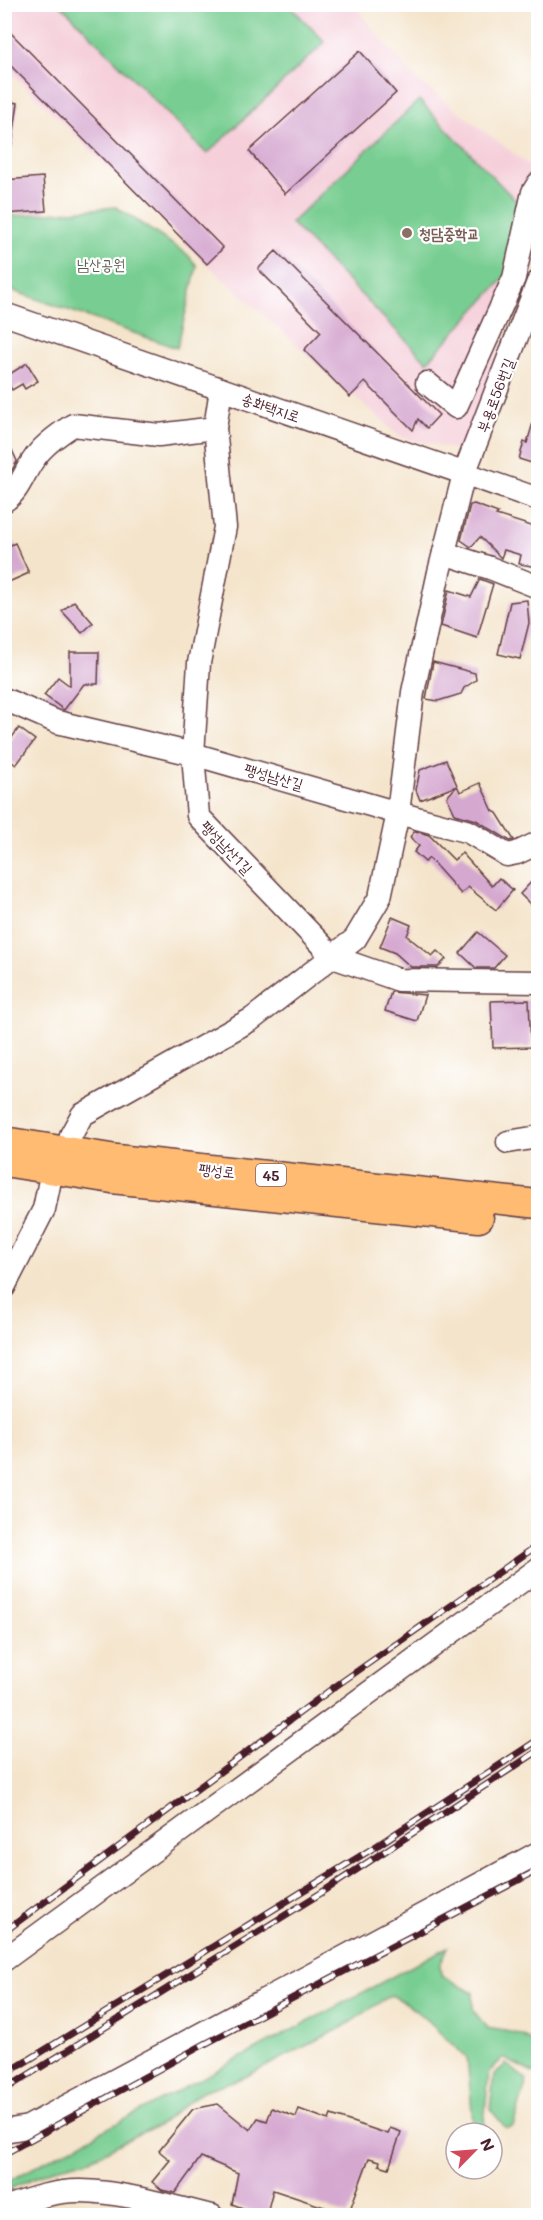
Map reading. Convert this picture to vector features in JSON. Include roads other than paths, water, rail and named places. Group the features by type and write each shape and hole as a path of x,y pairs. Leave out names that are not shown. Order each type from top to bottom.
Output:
{"main road":[{"name":"팽성로","path":"4,1141 117,1159 538,1204"},
{"name":"팽성로","path":"4,1162 112,1179 538,1224"}],"street":[{"path":"427,382 456,407 514,279 533,192 538,184"},
{"name":"부용로56번길","path":"333,957 354,939 380,897 398,813 413,692 464,474 538,282"},
{"name":"송화택지로","path":"4,314 538,499"},
{"name":"팽성남산1길","path":"221,389 214,428 225,527 199,663 194,754 198,816 333,957"},
{"path":"4,501 14,494 35,457 47,444 73,425 159,435 214,428"},
{"path":"444,553 538,587"},
{"name":"팽성남산길","path":"4,699 57,722 194,754 469,832 507,855 538,843"},
{"path":"71,1134 82,1115 252,1019 333,957 399,980 538,982"},
{"path":"508,1142 538,1137"},
{"path":"4,1287 44,1209 50,1185"},
{"path":"4,1960 538,1569"},
{"path":"4,2131 28,2127 538,1853"},
{"path":"4,2208 32,2198 79,2191 122,2196 212,2216"}],"railway":[{"path":"4,1932 333,1688 538,1545"},
{"path":"4,2075 375,1847 538,1740"},
{"path":"4,2090 321,1893 538,1751"},
{"path":"4,2154 201,2046 538,1870"}],"place":[{"name":"청담중학교","path":"407,233"}],"park label":[{"name":"남산공원","path":"101,264"}]}
